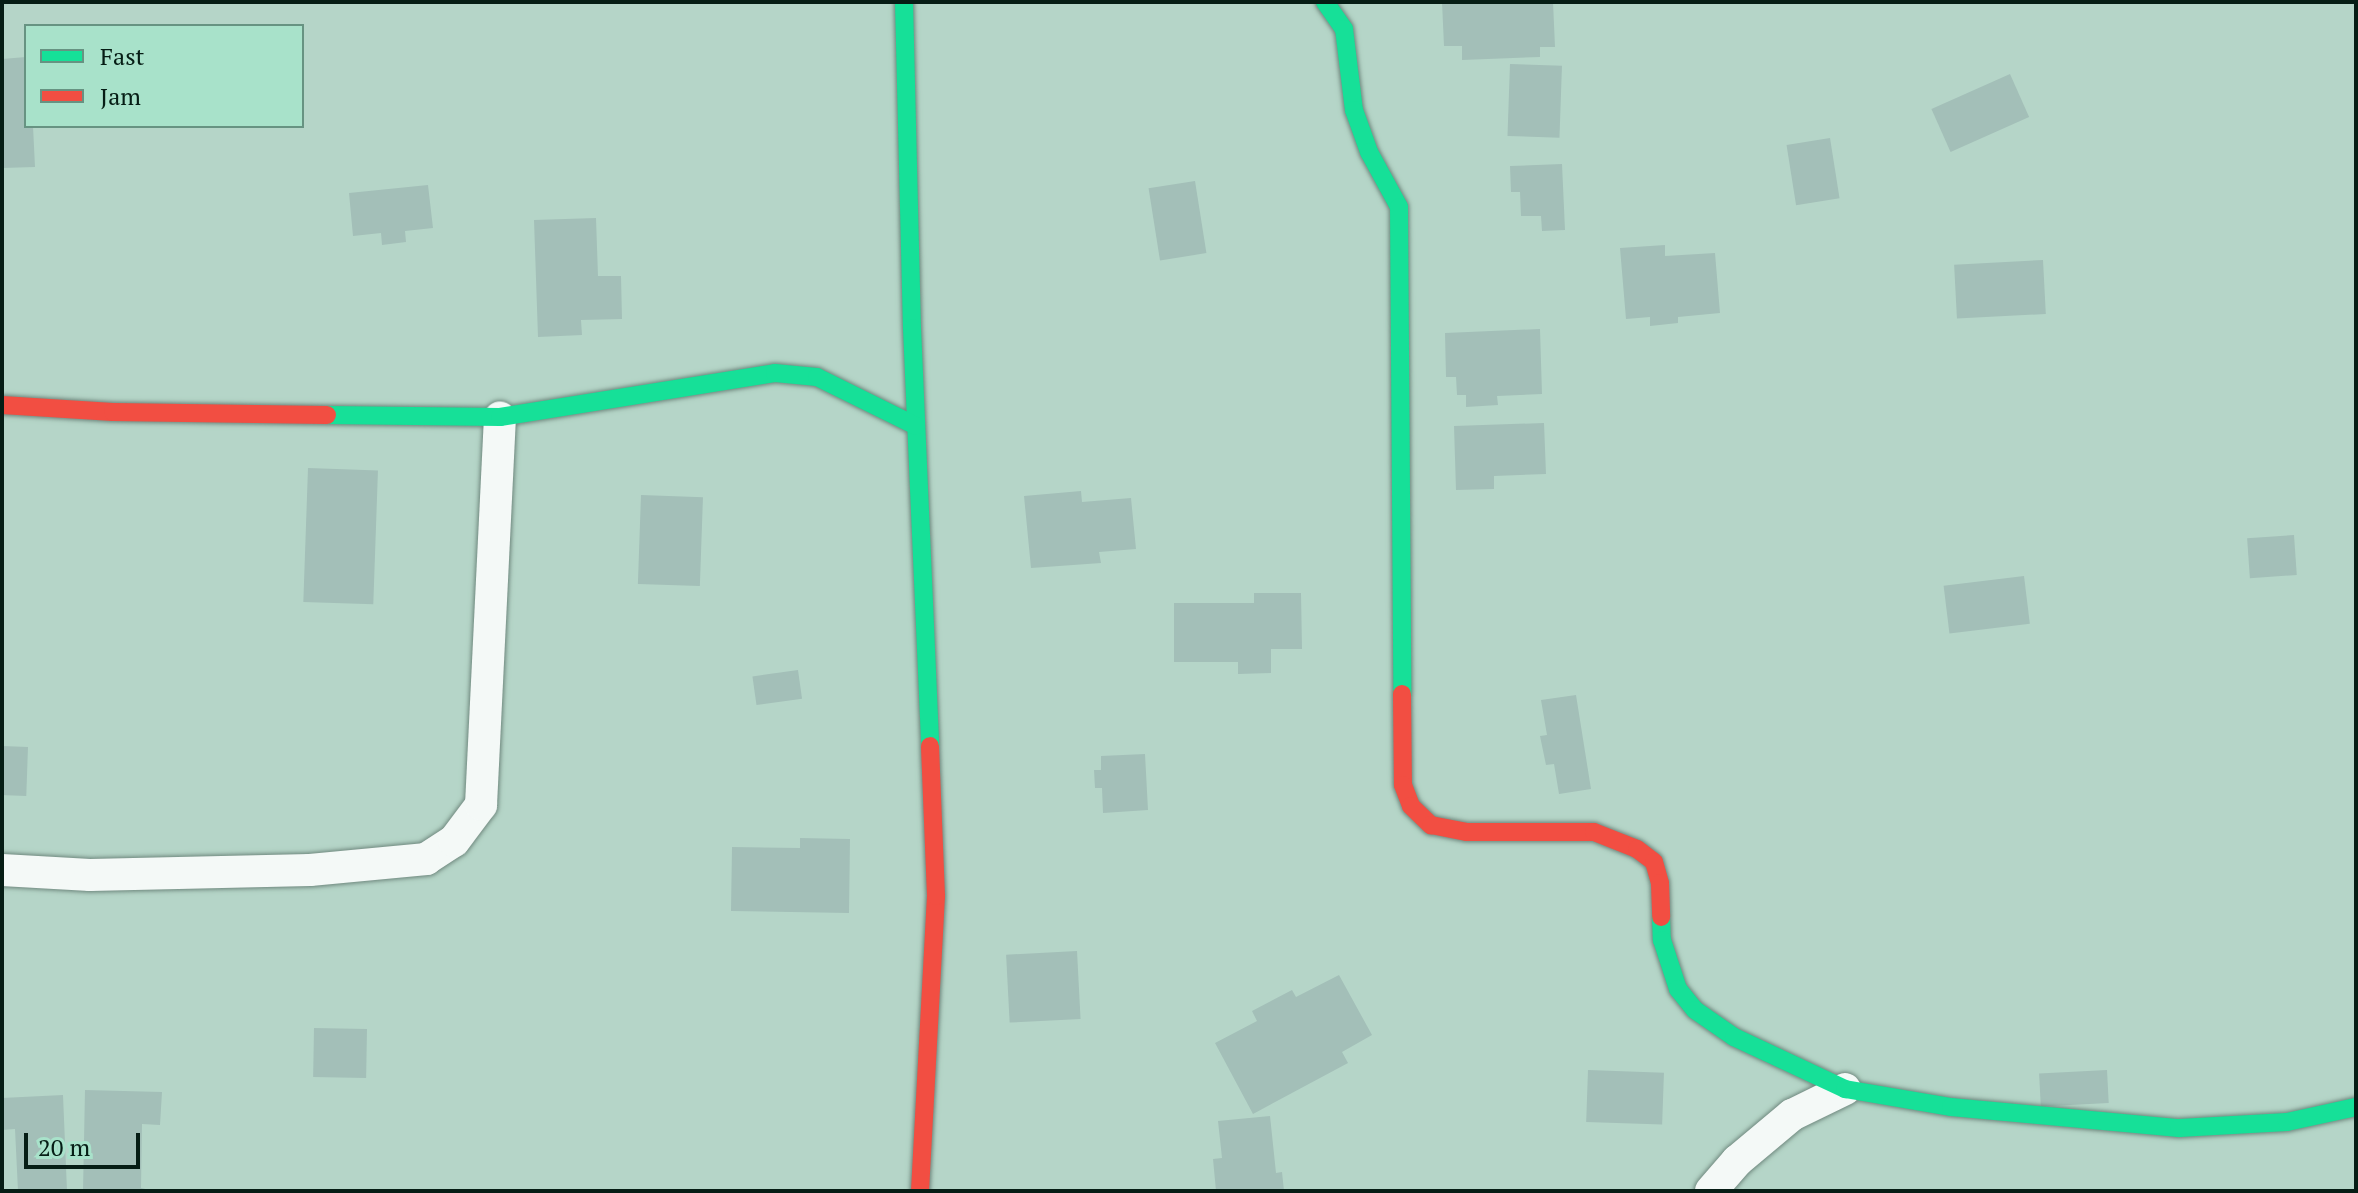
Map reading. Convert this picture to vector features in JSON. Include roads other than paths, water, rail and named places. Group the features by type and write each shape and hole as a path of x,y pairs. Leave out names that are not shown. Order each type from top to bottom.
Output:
{"street":[{"path":"904,2 916,426 936,896 920,1191"},
{"path":"1325,2 1344,29 1354,110 1369,152 1399,207 1403,785 1411,806 1431,825 1443,828 1467,832 1594,832 1637,849 1654,862 1660,883 1662,940 1678,989 1695,1010 1734,1037 1845,1089 1951,1107 2179,1128 2287,1122 2356,1107"},
{"path":"2,405 113,412 500,417 775,373 817,377 916,426"},
{"path":"2,870 90,875 310,870 426,859 454,841 481,805 500,417"},
{"path":"1711,1191 1737,1161 1792,1115 1845,1089"}]}
